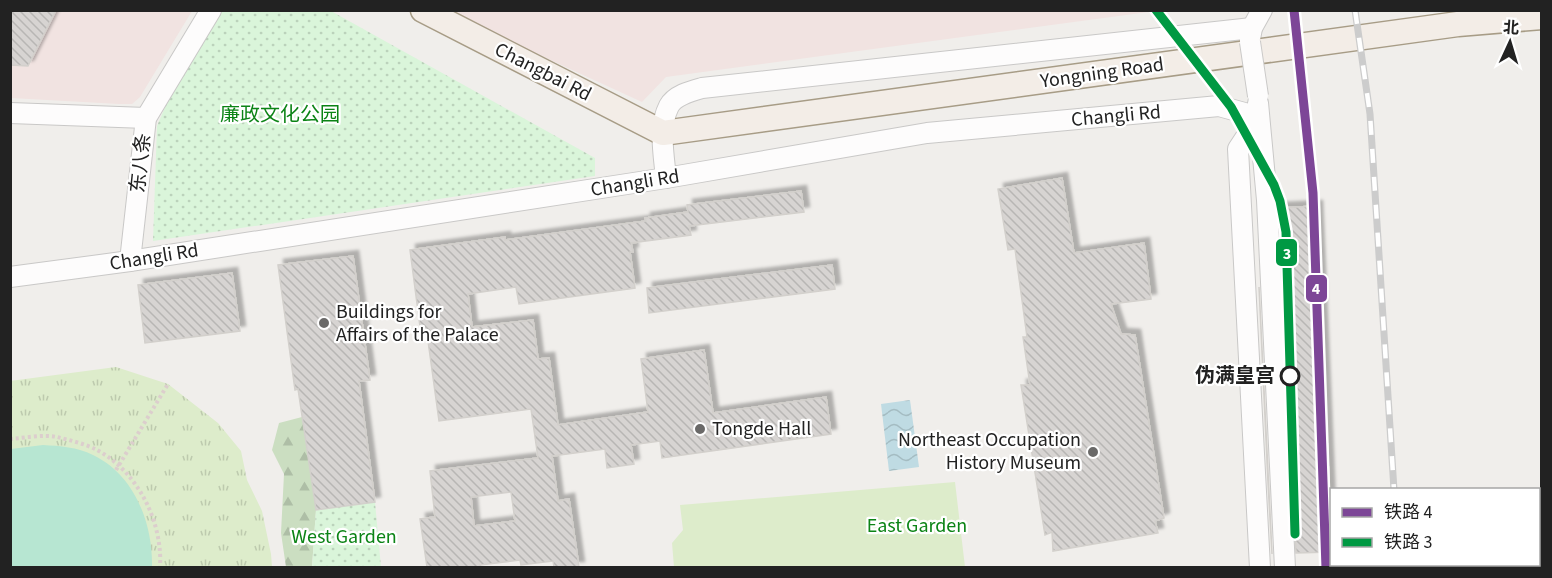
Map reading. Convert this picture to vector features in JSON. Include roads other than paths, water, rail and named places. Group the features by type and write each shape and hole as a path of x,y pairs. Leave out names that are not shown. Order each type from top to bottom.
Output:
{"main road":[{"name":"Changbai Rd","path":"423,10 663,133"},
{"name":"Yongning Road","path":"663,133 1456,17 1542,17"}],"street":[{"name":"东八条","path":"130,261 146,118 211,10"},
{"path":"1262,10 1251,35 1267,200 1285,567"},
{"path":"666,178 663,133 670,105 685,93 702,88 1251,35"},
{"name":"Changli Rd","path":"10,277 130,261 666,178 927,133 1219,106 1259,117"},
{"path":"10,113 146,118"},
{"path":"1259,117 1238,148 1260,567"}],"water":[{"path":"910,400 919,467 889,471 881,404"}],"railway":[{"path":"1355,10 1370,114 1394,488"}],"rail line":[{"name":"3","path":"1156,10 1231,107 1274,185 1280,201 1286,232 1295,534"},
{"name":"4","path":"1294,10 1313,193 1326,568"}],"place":[{"name":"Buildings for Affairs of the Palace","path":"324,323"},
{"name":"伪满皇宫","path":"1290,376"},
{"name":"Tongde Hall","path":"700,429"},
{"name":"Northeast Occupation History Museum","path":"1093,452"}],"park label":[{"name":"廉政文化公园","path":"280,115"},
{"name":"East Garden","path":"917,526"},
{"name":"West Garden","path":"344,537"}]}
